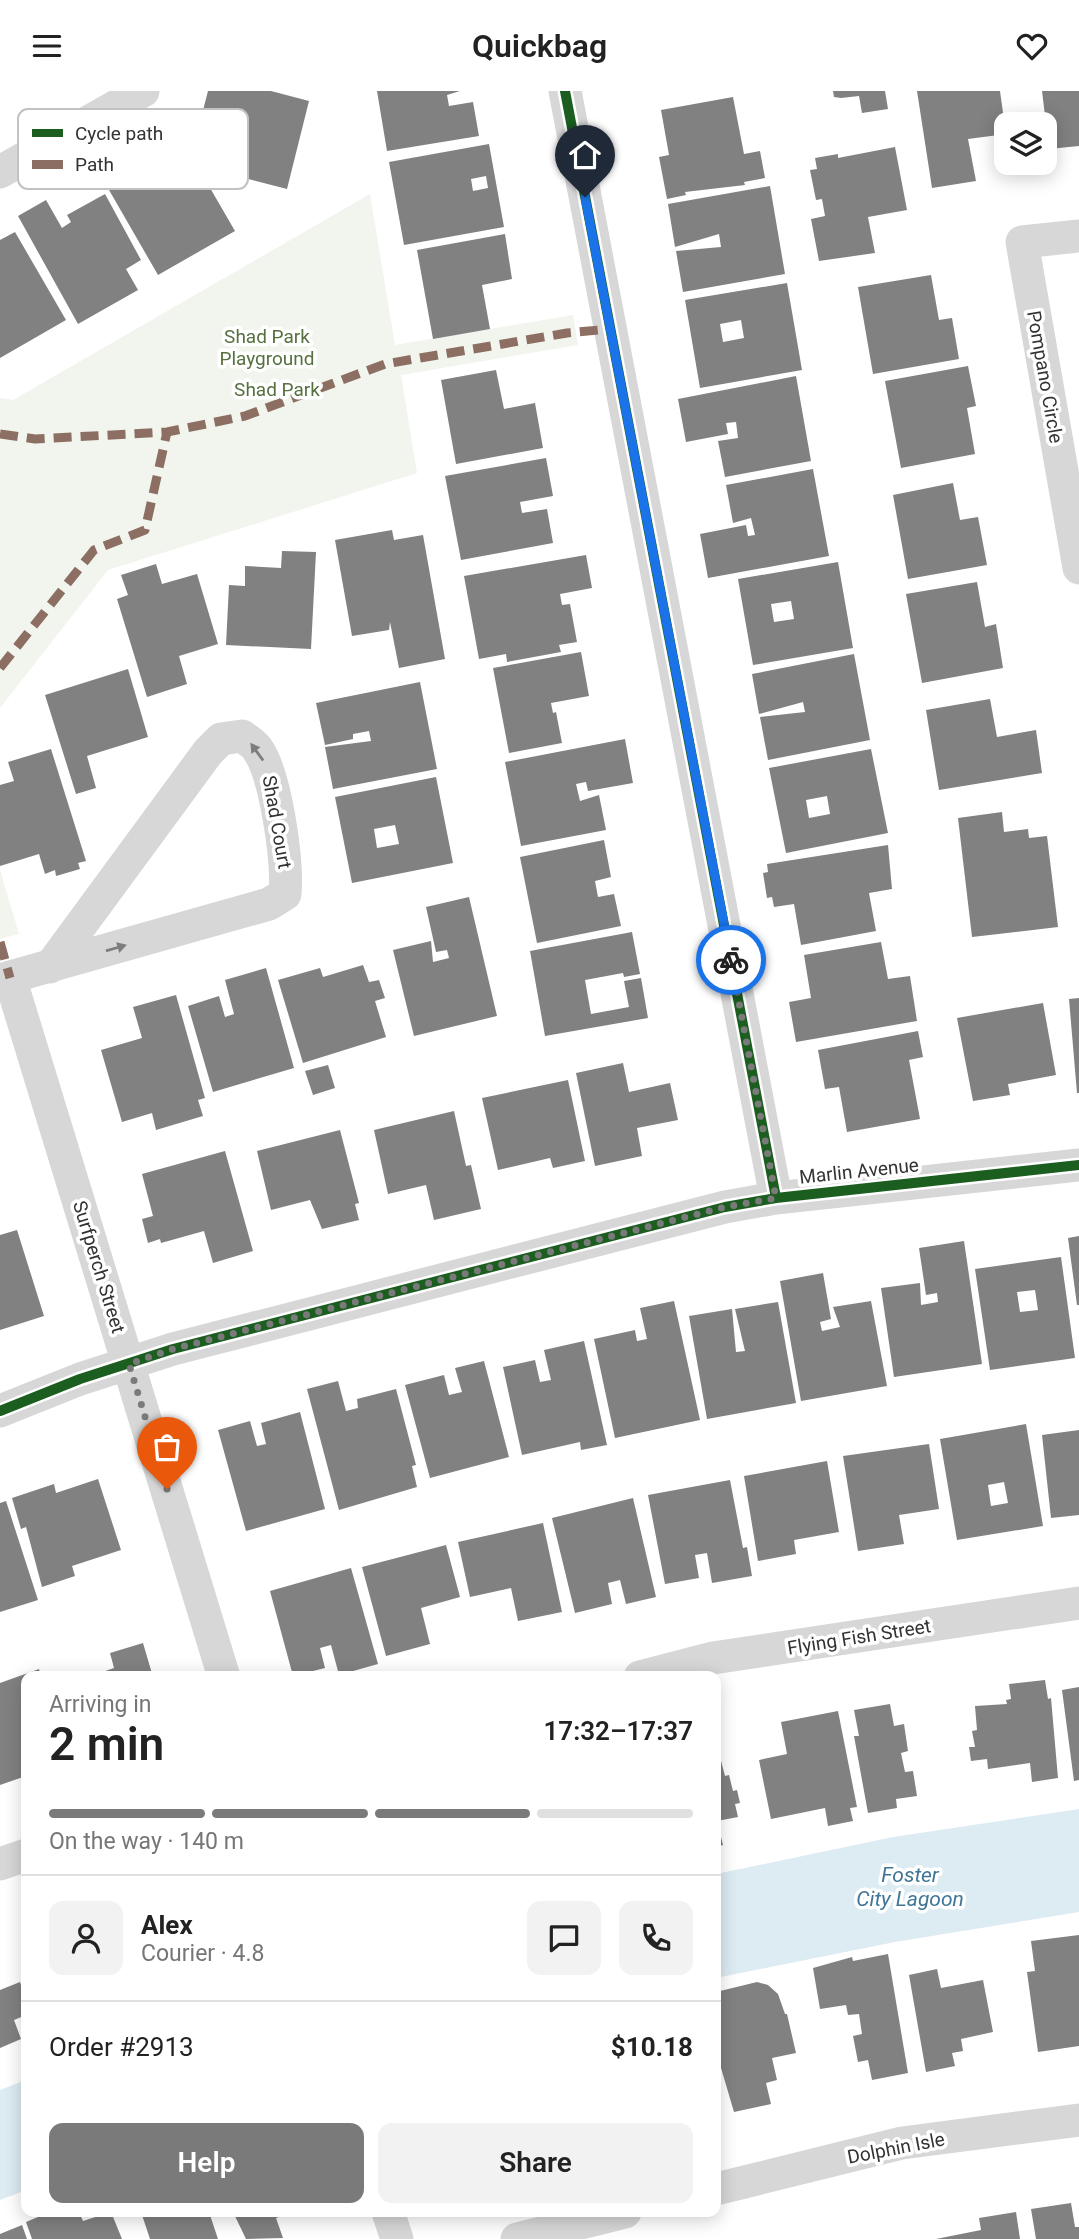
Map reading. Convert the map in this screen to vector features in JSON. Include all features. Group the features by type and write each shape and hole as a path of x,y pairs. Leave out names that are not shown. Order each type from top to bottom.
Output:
{"street":[{"path":"112,109 143,91"},
{"path":"565,91 776,1198"},
{"path":"0,173 18,163"},
{"name":"Pompano Circle","path":"1079,236 1021,242 1079,568"},
{"name":"Shad Court","path":"5,979 50,967 269,904 285,894 288,870 269,771 257,748 242,736 221,739 208,752 50,967"},
{"name":"Surfperch Street","path":"5,979 129,1364 222,1671"},
{"name":"Marlin Avenue","path":"0,1411 173,1349 725,1207 776,1198 1079,1165"},
{"name":"Flying Fish Street","path":"663,1671 713,1658 1079,1603"},
{"path":"0,1864 21,1857"},
{"name":"Dolphin Isle","path":"721,2188 902,2143 1079,2120"},
{"path":"390,2217 397,2239"},
{"path":"517,2239 605,2217"}],"green space":[{"name":"Shad Park","path":"370,194 395,345 573,315 578,345 401,375 417,473 108,570 0,708 0,398 13,400"},
{"path":"0,870 19,934 0,939"}],"water":[{"name":"Foster City Lagoon","path":"1079,1809 1079,1912 895,1942 721,1977 721,1873 893,1837"},
{"path":"21,2082 21,2192 0,2200 0,2090"}],"building":[{"path":"208,91 271,91 309,101 287,189 248,179 248,109 203,109"},
{"path":"377,91 460,91 447,95 449,106 473,102 479,136 387,151"},
{"path":"833,91 885,91 888,109 862,113 859,96 834,97"},
{"path":"917,91 1000,91 1003,112 994,112 994,136 968,139 976,181 932,188"},
{"path":"1042,91 1079,91 1079,146 1057,148 1057,112 1045,112"},
{"path":"733,97 744,154 760,151 765,178 744,182 745,185 685,192 686,195 667,199 659,157 669,155 661,110"},
{"path":"489,144 504,227 404,245 389,162","holes":["486,176 488,188 473,191 471,179"]},
{"path":"895,147 907,210 868,217 875,253 819,261 811,219 825,216 822,199 816,200 810,170 817,169 815,158 838,154 838,158"},
{"path":"770,186 785,274 683,292 676,251 721,247 719,234 675,247 668,204"},
{"path":"108,189 211,189 235,231 158,275"},
{"path":"105,194 141,260 126,269 138,290 78,324 18,216 46,200 62,228 71,222 67,215"},
{"path":"15,232 66,320 0,358 0,240"},
{"path":"505,234 512,279 482,285 490,329 433,339 417,250"},
{"path":"931,275 939,320 952,318 959,359 873,374 858,287"},
{"path":"787,283 802,370 700,388 685,300","holes":["741,320 744,338 723,342 720,324"]},
{"path":"968,366 976,406 967,408 975,454 901,468 885,381"},
{"path":"496,370 504,409 535,403 543,448 456,464 441,380"},
{"path":"796,376 811,461 725,477 718,441 738,438 736,422 726,423 728,434 686,442 678,399"},
{"path":"546,458 553,496 520,502 522,513 547,509 553,543 461,560 445,476"},
{"path":"813,469 829,556 708,578 700,534 746,525 748,536 755,535 751,518 733,523 726,485"},
{"path":"953,483 960,520 978,517 987,565 908,579 893,495"},
{"path":"392,530 394,540 423,535 445,659 399,668 390,622 389,630 352,636 335,540"},
{"path":"282,551 316,552 311,649 226,645 229,585 245,586 245,566 281,568"},
{"path":"586,555 592,588 560,594 562,605 570,604 577,642 559,645 561,652 507,662 506,654 479,659 464,576"},
{"path":"838,562 853,648 753,665 738,579","holes":["791,601 794,619 774,622 771,604"]},
{"path":"156,564 162,584 197,574 218,644 179,656 187,684 147,697 117,599 128,595 121,575"},
{"path":"977,582 985,627 996,624 1003,668 922,683 906,594"},
{"path":"581,652 589,696 551,703 553,713 556,712 562,743 509,753 493,668"},
{"path":"854,654 870,740 768,760 760,717 805,712 803,702 759,714 752,674"},
{"path":"128,669 148,737 87,756 96,788 76,794 45,695"},
{"path":"420,682 437,769 333,789 325,747 371,741 369,731 353,734 353,739 325,745 316,703"},
{"path":"990,699 997,737 1036,730 1042,773 939,790 926,710"},
{"path":"625,739 633,783 588,791 586,782 576,784 580,801 599,795 606,830 521,846 505,762"},
{"path":"51,749 86,861 78,863 80,869 56,876 55,870 45,874 39,854 0,866 0,785 14,781 8,762"},
{"path":"871,749 888,833 786,853 769,768","holes":["827,796 830,814 809,818 806,800"]},
{"path":"436,777 453,863 352,883 335,797","holes":["395,825 399,844 377,848 374,829"]},
{"path":"1002,812 1004,832 1028,829 1029,838 1047,836 1058,927 972,937 958,818"},
{"path":"604,840 611,877 595,881 598,897 614,894 621,926 537,943 520,857"},
{"path":"888,845 892,889 869,893 876,931 801,945 794,904 774,907 772,897 767,898 763,873 768,872 767,864"},
{"path":"469,897 497,1016 414,1036 393,950 431,941 433,962 449,958 447,950 436,952 426,907"},
{"path":"632,932 640,974 624,977 623,973 585,980 591,1014 629,1007 624,981 641,978 648,1018 545,1036 530,951"},
{"path":"881,942 888,979 910,976 917,1021 796,1042 789,1002 811,998 804,955"},
{"path":"363,965 369,982 379,980 385,998 375,1001 386,1037 303,1063 278,980 320,968 323,977"},
{"path":"266,968 294,1068 213,1092 188,1006 219,996 225,1017 234,1014 225,980"},
{"path":"176,995 205,1098 198,1100 203,1116 156,1130 152,1113 122,1122 101,1050 142,1038 133,1007"},
{"path":"1079,998 1079,1093 1077,1093 1069,999"},
{"path":"1043,1003 1056,1075 1008,1084 1010,1095 973,1101 957,1018"},
{"path":"918,1031 923,1057 909,1060 920,1119 847,1132 839,1087 825,1089 818,1050"},
{"path":"623,1063 629,1092 670,1083 678,1120 637,1128 642,1156 595,1166 576,1073"},
{"path":"328,1065 335,1088 313,1095 305,1071"},
{"path":"568,1080 585,1161 553,1168 550,1158 498,1170 482,1098"},
{"path":"454,1111 466,1166 471,1165 481,1209 434,1220 426,1185 388,1194 374,1130"},
{"path":"340,1130 359,1203 355,1204 359,1220 322,1229 310,1200 271,1210 257,1151"},
{"path":"225,1151 253,1251 213,1263 204,1231 161,1243 160,1239 148,1243 142,1219 153,1216 142,1174"},
{"path":"17,1230 44,1316 0,1330 0,1235"},
{"path":"1079,1236 1079,1305 1077,1305 1068,1238"},
{"path":"964,1241 982,1364 894,1377 881,1288 920,1283 921,1305 938,1302 937,1293 926,1295 919,1248"},
{"path":"1061,1257 1075,1358 990,1370 975,1269","holes":["1035,1290 1038,1310 1020,1312 1017,1292"]},
{"path":"823,1273 831,1319 820,1322 822,1331 840,1327 833,1307 871,1301 887,1386 801,1401 780,1281"},
{"path":"674,1301 700,1420 615,1438 594,1339 635,1330 637,1341 647,1339 640,1308"},
{"path":"778,1302 796,1403 707,1419 689,1316 732,1309 736,1352 745,1351 735,1309"},
{"path":"584,1341 607,1445 581,1450 580,1442 522,1455 503,1367 535,1360 540,1382 551,1380 544,1350"},
{"path":"484,1361 509,1457 430,1478 405,1385 444,1375 449,1395 462,1392 455,1368"},
{"path":"338,1381 346,1411 358,1408 357,1399 396,1389 416,1465 412,1466 417,1487 339,1510 307,1389"},
{"path":"300,1412 325,1509 246,1531 218,1430 250,1421 257,1446 266,1444 261,1423"},
{"path":"1026,1424 1043,1526 957,1540 940,1439","holes":["1004,1482 1008,1503 991,1506 988,1485"]},
{"path":"1079,1430 1079,1515 1051,1518 1042,1435"},
{"path":"929,1444 939,1509 899,1515 904,1544 858,1551 843,1456"},
{"path":"827,1461 839,1532 794,1540 796,1554 758,1561 744,1476"},
{"path":"98,1479 121,1550 72,1566 75,1576 42,1587 26,1527 21,1529 12,1498 54,1484 56,1493"},
{"path":"730,1480 743,1548 747,1547 752,1576 712,1583 707,1553 695,1555 699,1578 665,1584 648,1495"},
{"path":"633,1498 656,1597 626,1604 620,1580 608,1583 612,1604 575,1613 552,1518"},
{"path":"6,1501 38,1600 0,1612 0,1503"},
{"path":"543,1523 562,1612 518,1621 511,1588 470,1597 458,1542"},
{"path":"446,1545 460,1597 421,1608 430,1644 386,1656 362,1567"},
{"path":"351,1568 378,1664 353,1671 338,1671 331,1645 320,1648 325,1668 292,1671 270,1591"},
{"path":"143,1643 151,1671 105,1671 114,1668 110,1653"},
{"path":"21,1675 21,1778 0,1785 0,1683"},
{"path":"1045,1680 1048,1699 1051,1698 1058,1778 1032,1782 1030,1763 988,1769 987,1759 971,1761 969,1747 975,1747 972,1731 977,1730 975,1706 1007,1704 1006,1700 1011,1699 1009,1684"},
{"path":"1079,1687 1079,1780 1074,1781 1062,1690"},
{"path":"890,1704 894,1726 904,1724 908,1751 901,1753 905,1772 913,1771 917,1796 896,1799 897,1808 868,1813 854,1736 859,1736 854,1710"},
{"path":"838,1711 857,1807 850,1808 853,1821 828,1826 825,1808 771,1819 759,1760 787,1754 781,1722"},
{"path":"721,1761 725,1776 729,1775 733,1791 737,1790 740,1803 735,1804 738,1817 721,1820"},
{"path":"1079,1935 1079,2046 1038,2052 1027,1972 1035,1971 1031,1941"},
{"path":"888,1954 908,2073 872,2080 868,2060 858,2062 853,2036 862,2034 859,2014 848,2015 846,2005 820,2009 813,1968 852,1957 853,1961"},
{"path":"937,1969 941,1988 983,1980 993,2032 961,2039 963,2051 952,2053 955,2066 926,2072 909,1975"},
{"path":"20,1982 21,1985 21,2017 14,2020 21,2039 0,2048 0,1990"},
{"path":"757,1982 768,1985 778,1994 787,2014 796,2053 772,2058 777,2080 766,2083 771,2104 734,2112 721,2068 721,1991"},
{"path":"1071,2203 1075,2227 1079,2227 1079,2239 1036,2239 1031,2209"},
{"path":"1016,2212 1020,2239 936,2239 981,2230 979,2218"},
{"path":"38,2217 81,2217 83,2221 95,2217 113,2217 122,2239 32,2239 26,2222"},
{"path":"143,2217 211,2217 218,2239 150,2239"},
{"path":"235,2217 279,2217 276,2218 283,2238 246,2239"},
{"path":"22,2225 27,2239 0,2239 0,2234"}],"marked path":[{"path":"0,434 35,439 167,432 245,416 385,364 567,333 610,329"},
{"path":"0,668 94,550 145,530 167,432"},
{"path":"0,942 10,978"}],"cycle path":[{"path":"565,91 776,1198"},
{"path":"0,1411 80,1379 173,1349 725,1207 776,1198 1079,1165"}],"way so far":[{"path":"167,1489 129,1364 173,1349 725,1207 776,1198 731,960"}],"route":[{"path":"585,197 731,960"}],"park label":[{"name":"Shad Park Playground","path":"267,347"}]}
